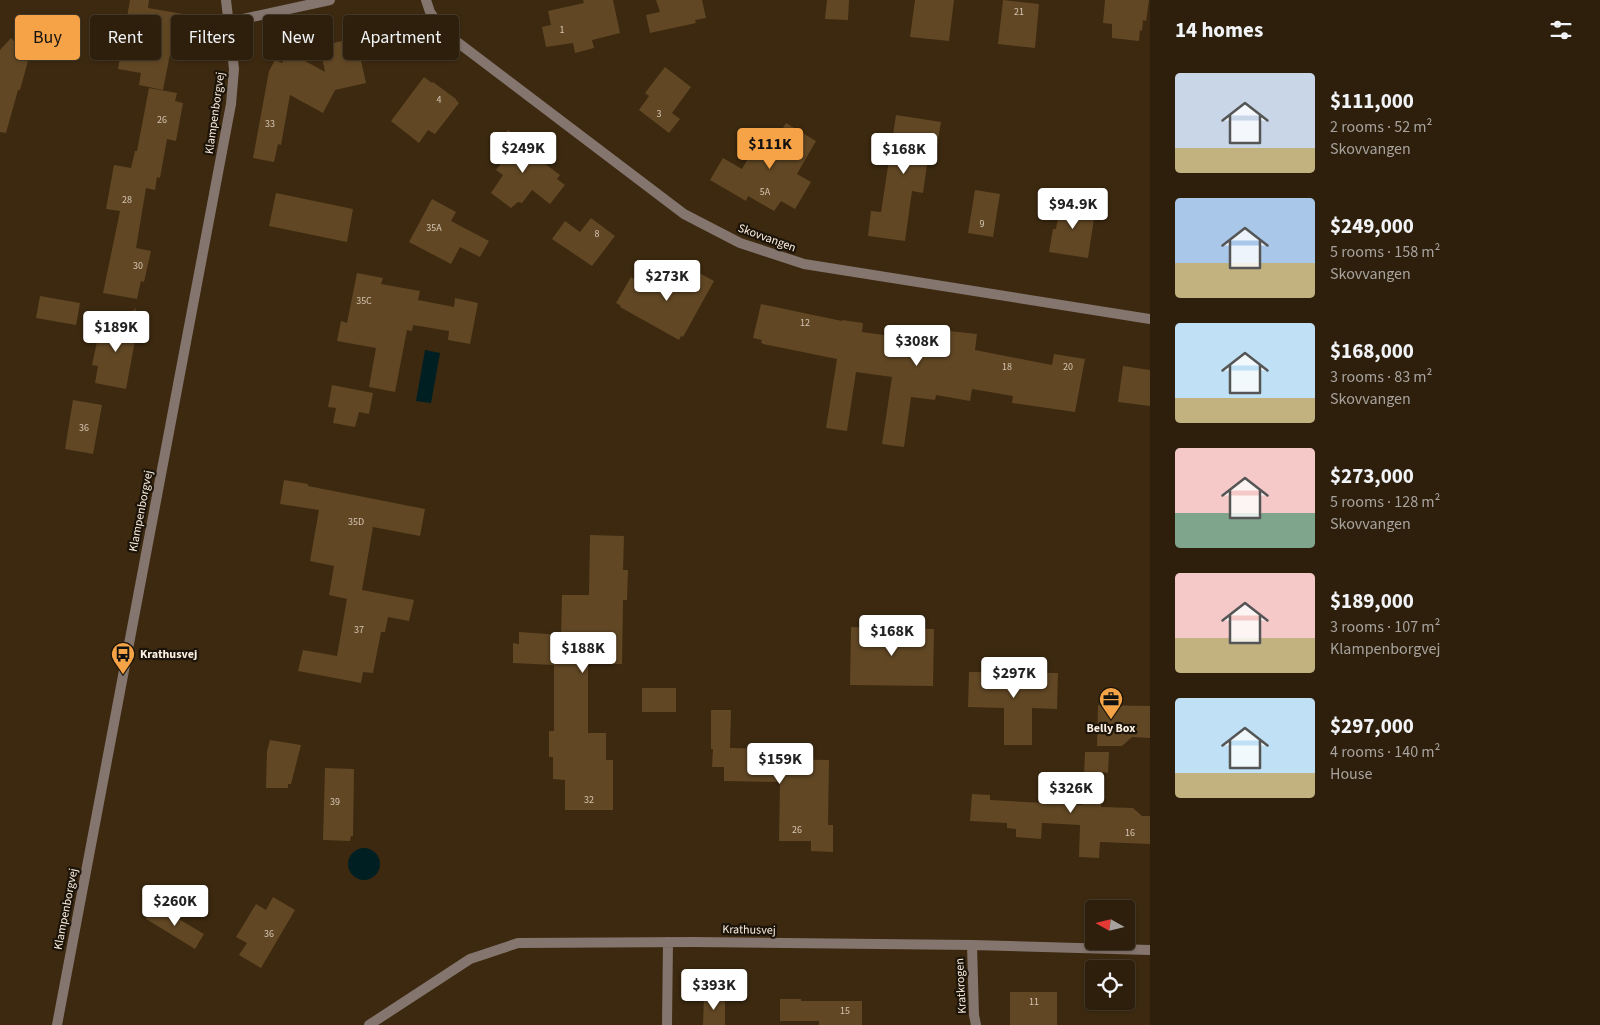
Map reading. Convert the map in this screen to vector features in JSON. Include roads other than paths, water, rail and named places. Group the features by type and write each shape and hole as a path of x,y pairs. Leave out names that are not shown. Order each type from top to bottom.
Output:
{"street":[{"name":"Klampenborgvej","path":"226,0 228,15"},
{"path":"253,17 330,0"},
{"name":"Skovvangen","path":"426,0 430,12 444,32 684,214 740,243 804,264 1150,319"},
{"name":"Klampenborgvej","path":"57,1025 231,104 233,60"},
{"path":"667,1025 668,942"},
{"name":"Krathusvej","path":"370,1025 470,959 518,943 668,942 972,945 1150,950"},
{"name":"Kratkrogen","path":"972,945 976,1025"}],"water":[{"path":"425,350 440,353 431,403 416,401"},
{"path":"364,848 370,849 375,853 379,858 379,870 375,875 370,879 364,880 358,879 353,875 349,870 348,864 349,858 353,853 358,849"}],"place":[{"name":"Krathusvej","path":"123,675"},
{"name":"Belly Box","path":"1111,720"}]}
